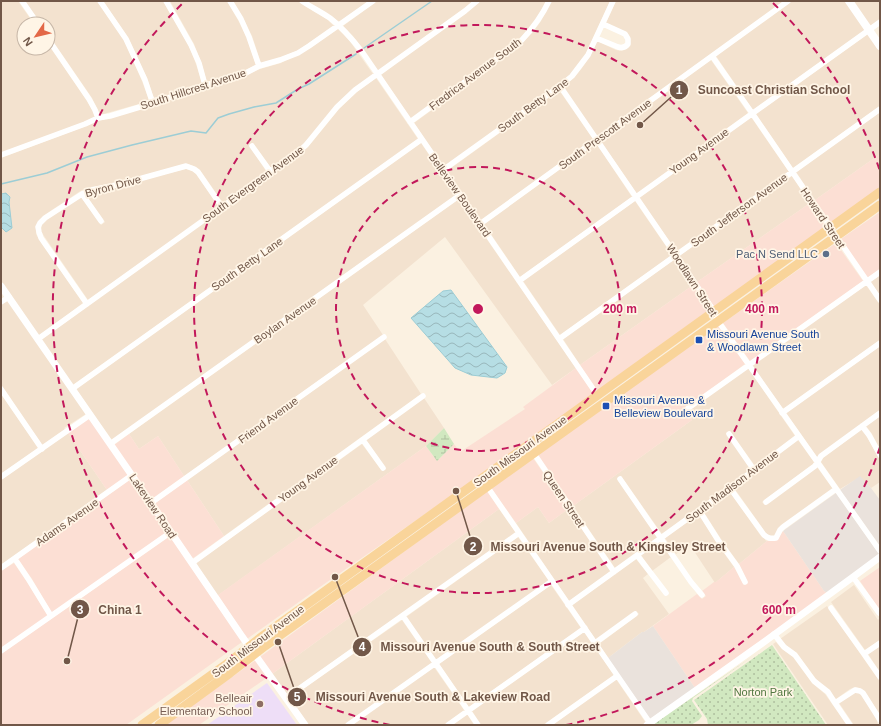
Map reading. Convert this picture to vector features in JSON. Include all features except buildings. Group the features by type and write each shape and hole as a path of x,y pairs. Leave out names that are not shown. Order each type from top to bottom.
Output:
{"main road":[{"path":"849,1 880,46"},
{"name":"South Missouri Avenue","path":"159,725 230,674 484,483 528,445 880,192"},
{"name":"South Missouri Avenue","path":"142,725 224,666 249,646 484,483 533,453 880,204"}],"street":[{"path":"22,1 32,16"},
{"path":"100,1 126,39 145,80 152,101"},
{"path":"166,1 191,45 199,63 205,85"},
{"path":"230,1 241,19 259,66"},
{"name":"Belleview Boulevard","path":"302,1 330,18 351,38 603,403"},
{"name":"South Hillcrest Avenue","path":"1,155 78,127 98,118 140,107 152,101 188,92 205,85 244,74 259,66 298,53 373,1"},
{"name":"South Evergreen Avenue","path":"38,339 260,180 270,171 293,157 306,145 337,107 355,90 477,1"},
{"name":"Fredrica Avenue South","path":"410,122 521,41 539,20 549,1"},
{"name":"South Betty Lane","path":"443,170 572,76 588,55 613,1"},
{"name":"South Prescott Avenue","path":"480,224 788,1"},
{"name":"Young Avenue","path":"519,281 880,22"},
{"path":"596,38 618,48 624,47 628,44 628,39 624,34 603,24"},
{"path":"56,50 90,99 98,118"},
{"name":"Howard Street","path":"712,56 880,300"},
{"name":"Woodlawn Street","path":"560,86 714,311 718,321 880,551"},
{"name":"South Jefferson Avenue","path":"559,339 880,109"},
{"name":"South Betty Lane","path":"72,389 422,139"},
{"path":"252,146 270,171"},
{"name":"Byron Drive","path":"87,304 41,238 38,227 45,218 82,194 92,190 121,184 186,166 198,172 222,207"},
{"path":"82,194 101,221"},
{"name":"Boylan Avenue","path":"110,444 460,195"},
{"path":"680,414 880,272"},
{"name":"Lakeview Road","path":"1,286 305,725"},
{"path":"1,302 9,297"},
{"name":"Friend Avenue","path":"151,503 384,337"},
{"path":"782,413 880,343"},
{"path":"1,390 42,449"},
{"name":"Young Avenue","path":"192,563 423,396"},
{"path":"766,502 815,466 821,456 880,413"},
{"path":"1,477 90,415"},
{"path":"862,426 869,435 880,455"},
{"path":"729,434 754,470"},
{"name":"South Madison Avenue","path":"568,605 700,510 799,436"},
{"path":"363,440 383,468"},
{"name":"Queen Street","path":"528,445 614,572"},
{"name":"Adams Avenue","path":"1,568 132,475"},
{"path":"620,479 691,582 702,595"},
{"path":"484,483 585,628 648,724 880,557"},
{"path":"730,488 764,535 772,539 776,538 783,527 836,489"},
{"path":"700,510 745,582"},
{"path":"1,651 171,532"},
{"path":"286,698 519,533"},
{"path":"637,555 666,593"},
{"path":"15,559 51,616"},
{"path":"853,577 878,613 880,612"},
{"path":"348,725 552,581"},
{"path":"831,608 880,677"},
{"path":"595,644 635,614"},
{"path":"403,616 478,725"},
{"path":"448,725 585,628"},
{"path":"774,634 784,647 795,655 814,681 828,692 850,725"},
{"path":"864,654 880,643"},
{"path":"548,725 617,676"},
{"path":"835,703 852,691 858,690 863,693 880,720"}],"shaded area":[{"path":"1,1 18,1 28,16 16,16 16,56 56,56 87,101 95,117 1,153"},
{"path":"25,1 97,1 124,40 149,100 100,115 92,98 56,46 56,16 35,16"},
{"path":"103,1 163,1 189,46 202,83 187,90 164,97 154,98 147,78 128,37"},
{"path":"170,1 227,1 247,38 256,65 243,71 207,82 194,44"},
{"path":"233,1 298,1 328,20 334,26 297,51 261,63 252,36"},
{"path":"307,1 369,1 339,22"},
{"path":"377,1 473,1 378,71 353,36 343,26"},
{"path":"480,1 546,1 537,18 519,39 411,119 381,75"},
{"path":"551,1 610,1 586,54 570,75 444,167 414,123 522,43 541,21"},
{"path":"616,1 784,1 597,136 563,87 574,78 582,68 597,41 616,50 622,51 626,49 630,38 629,35 606,23"},
{"path":"792,1 845,1 865,30 753,110 716,56"},
{"path":"852,1 880,1 880,20 870,26"},
{"path":"338,29 349,40 373,74 292,155 271,168 253,143 249,145 266,171 223,203 200,170 186,164 121,182 82,190 43,216 36,228 36,234 83,303 39,336 1,281 1,227 6,232 11,223 10,197 6,193 1,194 1,158 98,121 164,102 281,63 310,48"},
{"path":"868,34 880,51 880,106 793,168 756,114"},
{"path":"711,60 748,113 637,194 600,140"},
{"path":"376,78 418,139 73,385 41,340 271,173 295,158 308,147 339,109 357,92"},
{"path":"559,90 593,139 481,220 447,171"},
{"path":"880,112 880,154 815,200 796,172"},
{"path":"751,117 789,172 677,252 639,198"},
{"path":"421,143 456,195 112,440 76,389"},
{"path":"596,143 632,197 520,277 484,224"},
{"path":"880,154 880,189 832,224 815,200"},
{"path":"186,169 193,171 196,174 219,207 88,300 44,236 41,231 42,224 81,197 101,225 105,222 86,195 92,192"},
{"path":"792,176 810,203 697,282 679,256"},
{"path":"459,199 576,368 552,385 445,237 363,305 383,335 184,476 158,436 139,449 129,434"},
{"path":"635,201 672,255 560,335 523,281"},
{"path":"810,203 827,227 715,308 697,282"},
{"path":"880,212 880,269 867,278 841,239"},
{"path":"836,243 863,281 750,361 723,323"},
{"path":"675,259 693,285 580,365 563,339"},
{"path":"880,275 880,296 870,282"},
{"path":"693,285 711,311 598,392 580,365"},
{"path":"866,285 880,305 880,340 783,409 752,365"},
{"path":"8,300 86,414 64,428 65,429 42,445 1,385 1,305"},
{"path":"718,326 745,364 677,414 680,418 689,410 692,420 573,506 537,455"},
{"path":"385,339 421,394 224,536 187,480"},
{"path":"880,346 880,410 817,457 786,413"},
{"path":"576,368 594,395 247,639 218,595 426,446 437,461 454,444 460,452 525,409 523,407"},
{"path":"748,368 795,436 755,466 730,431 726,433 751,469 662,534 621,476 617,479 658,538 615,568 573,506 692,420 689,410"},
{"path":"1,394 38,448 1,474"},
{"path":"424,398 444,428 426,446 217,596 196,563 362,444 382,471 386,469 366,440"},
{"path":"880,416 880,449 866,426"},
{"path":"89,418 129,475 107,490 68,433"},
{"path":"862,429 880,460 880,482 871,488 860,477 840,489 821,462 823,458"},
{"path":"68,433 107,490 1,565 1,480"},
{"path":"129,434 139,449 158,436 184,476 152,499 114,445"},
{"path":"798,440 814,462 813,464 762,502 765,505 817,467 833,489 774,536 769,536 734,488"},
{"path":"533,458 568,509 549,523 538,507 516,523 491,488"},
{"path":"860,476 880,500 880,546 840,490"},
{"path":"131,479 167,532 52,613 18,559"},
{"path":"187,480 224,536 192,559 155,503"},
{"path":"487,491 499,509 272,674 260,657"},
{"path":"730,492 761,536 767,541 739,564 703,511"},
{"path":"836,493 879,554 827,593 824,591 783,531"},
{"path":"538,507 549,523 568,509 611,571 569,601 516,523"},
{"path":"499,509 516,533 287,694 272,674"},
{"path":"699,514 716,542 734,567 715,583 690,545 676,554 665,538"},
{"path":"783,531 824,591 827,593 695,688 653,626 697,594 702,599 706,596 702,591 734,567 744,585 748,583 739,564 767,541 778,539"},
{"path":"170,536 242,642 126,725 1,725 1,654"},
{"path":"518,537 549,581 436,660 406,617"},
{"path":"660,542 671,557 652,571 641,555"},
{"path":"636,559 648,574 643,578 669,614 608,658 599,644 639,614 636,611 596,640 572,605"},
{"path":"14,563 48,616 1,649 1,571"},
{"path":"880,567 880,609 879,609 860,581"},
{"path":"551,585 581,628 469,707 439,664"},
{"path":"854,585 878,620 880,618 880,640 865,650 831,602"},
{"path":"827,606 880,682 880,714 862,689 855,687 836,699 816,679 797,653 780,639"},
{"path":"402,620 432,663 344,725 309,725 290,698"},
{"path":"653,626 695,688 650,719 608,658 642,632"},
{"path":"584,632 614,675 543,725 481,725 472,711"},
{"path":"776,642 782,649 793,657 812,683 825,694 847,725 828,725 773,644"},
{"path":"880,646 880,672 868,654"},
{"path":"256,660 268,677 199,725 164,725"},
{"path":"434,667 464,710 444,725 352,725"},
{"path":"616,679 646,723 643,725 552,725"},
{"name":"Belleair Elementary School","path":"267,683 297,725 207,725"},
{"path":"855,692 861,695 876,717 878,725 854,725 839,703"},
{"path":"467,714 474,725 452,725"}],"green space":[{"path":"444,428 454,444 437,461 426,446"},
{"name":"Norton Park","path":"772,645 826,725 708,725 707,719 694,700"},
{"path":"756,654 693,698 692,701 702,716 699,720 691,725 652,725"}],"water":[{"path":"6,193 10,197 9,202 12,228 6,232 1,227 1,194"},
{"path":"451,290 507,367 505,373 497,378 471,375 455,368 411,318 443,291"}],"waterway":[{"path":"364,48 432,1"},
{"path":"1,184 47,173 87,157 132,145 191,131 206,133 218,118 254,107 276,103 356,54"}],"place":[{"name":"Suncoast Christian School","path":"640,125"},
{"name":"Pac N Send LLC","path":"826,254"},
{"name":"Missouri Avenue South & Woodlawn Street","path":"699,340"},
{"name":"Missouri Avenue & Belleview Boulevard","path":"606,406"},
{"name":"Missouri Avenue South & Kingsley Street","path":"456,491"},
{"name":"Missouri Avenue South & South Street","path":"335,577"},
{"name":"Missouri Avenue South & Lakeview Road","path":"278,642"},
{"name":"China 1","path":"67,661"},
{"name":"Belleair Elementary School","path":"260,704"}]}
